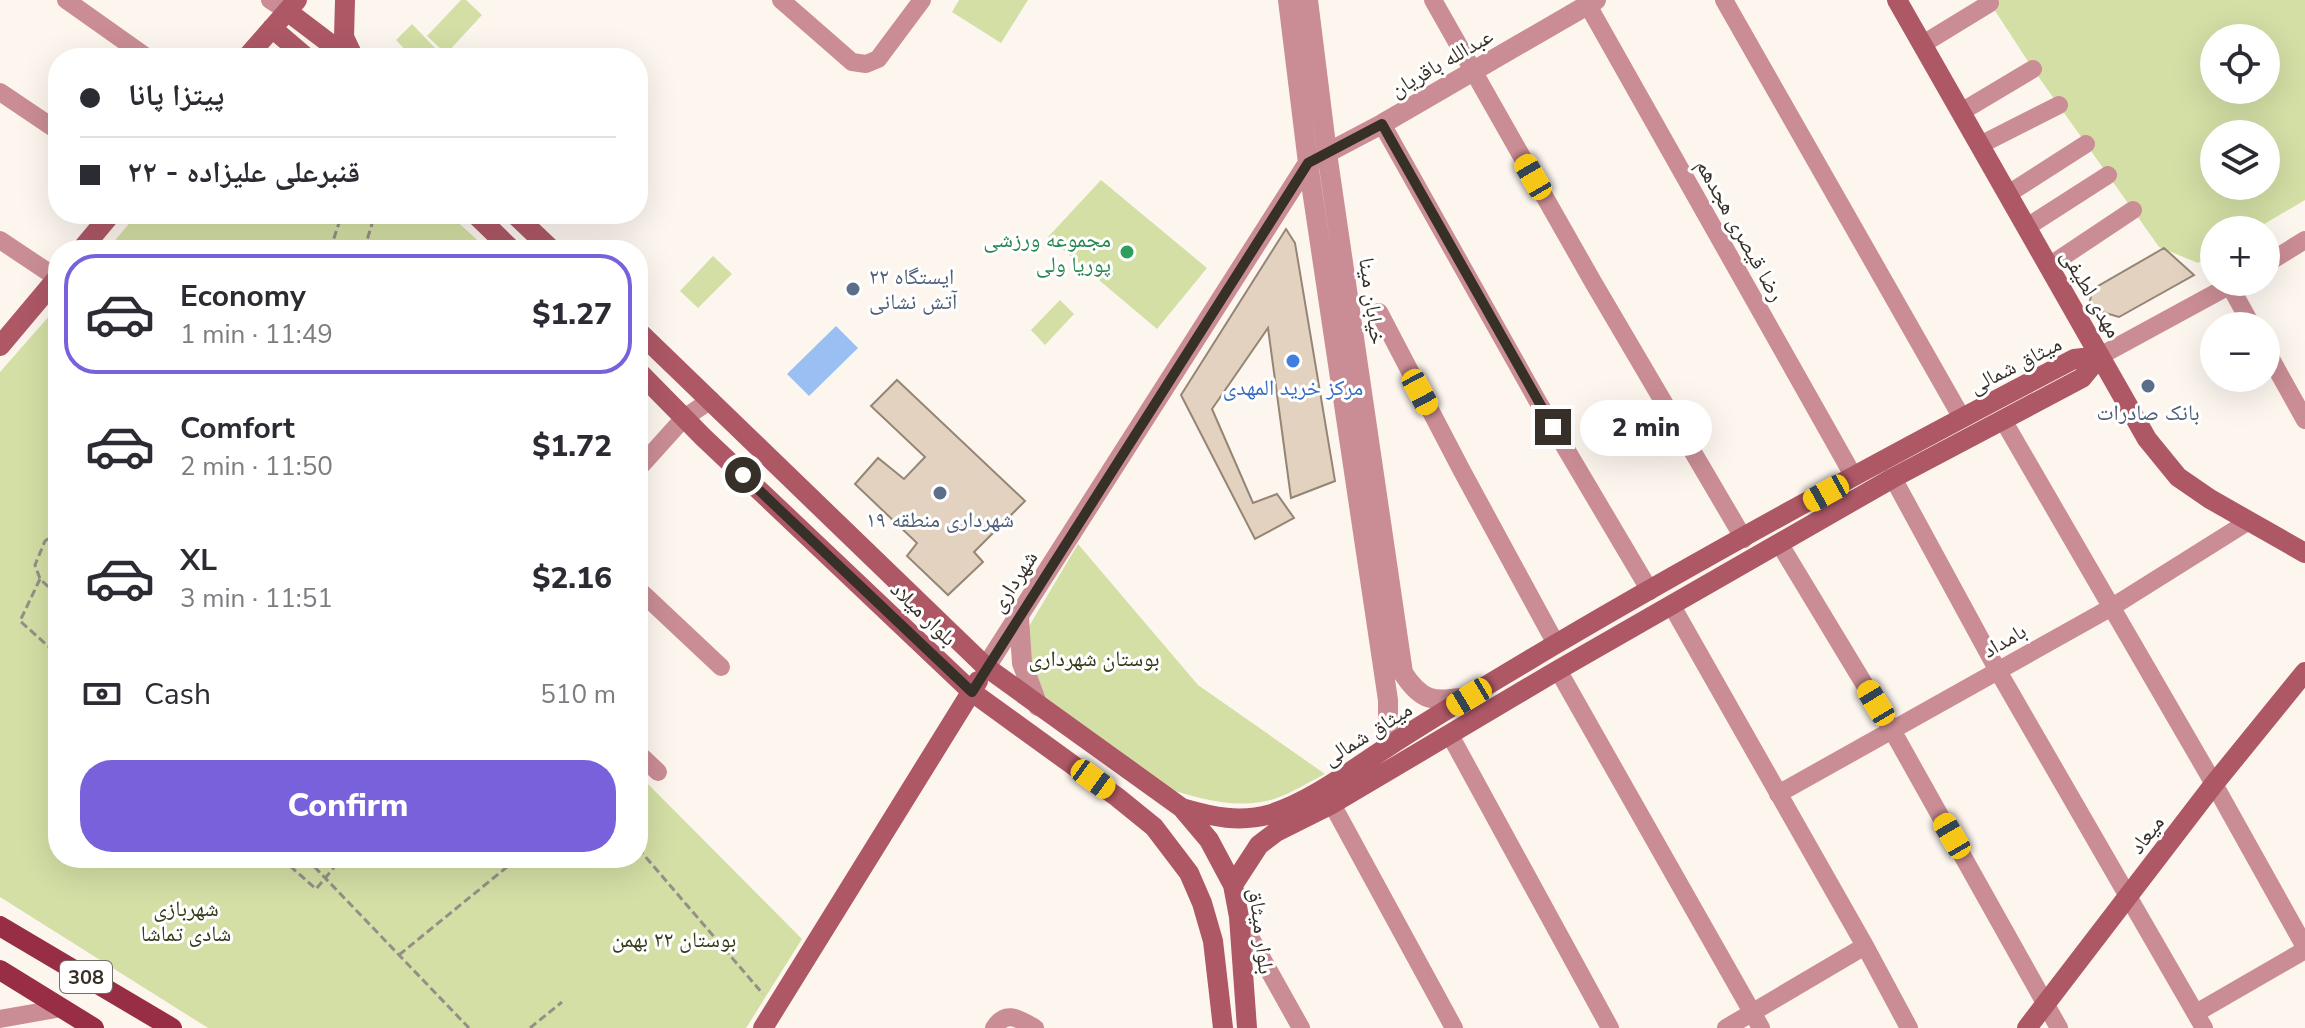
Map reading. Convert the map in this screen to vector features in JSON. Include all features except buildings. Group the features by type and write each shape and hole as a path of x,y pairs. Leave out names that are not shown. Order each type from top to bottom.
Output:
{"main road":[{"path":"345,0 344,37 348,48"},
{"name":"مهدی لطیفی","path":"1897,0 2147,439 2178,477 2305,553"},
{"path":"255,48 272,28 285,4 340,48"},
{"path":"272,28 295,48"},
{"path":"89,240 103,224"},
{"path":"485,224 502,240"},
{"path":"525,224 541,240"},
{"path":"0,346 48,290"},
{"name":"بلوار میلاد","path":"648,340 986,667 1182,808"},
{"name":"میثاق شمالی","path":"1182,808 1216,818 1247,819 1273,813 1329,785 1556,644 1854,477 2074,359 2100,356"},
{"name":"میثاق شمالی","path":"1233,885 1259,845 1276,832 1332,804 1893,478 2082,378 2100,356"},
{"name":"بلوار میلاد","path":"648,381 972,692 1154,827 1189,873 1202,903 1213,941 1223,1028"},
{"name":"شهرداری","path":"763,1028 986,667"},
{"name":"میعاد","path":"2027,1028 2214,784 2303,679"},
{"path":"1388,746 1398,766"},
{"name":"بلوار میثاق","path":"1182,808 1209,840 1233,885 1239,917 1247,1028"},
{"name":"308","path":"0,926 172,1028"},
{"name":"308","path":"0,970 94,1028"}],"street":[{"path":"66,0 134,48"},
{"path":"781,0 852,62 866,64 878,59 922,0"},
{"name":"خیابان مینا","path":"1288,0 1308,163 1388,700 1388,746"},
{"name":"خیابان مینا","path":"1308,0 1327,153 1403,673 1421,696 1438,701 1469,697"},
{"path":"1433,0 1744,539"},
{"path":"1724,0 1962,418"},
{"name":"عبدالله باقریان","path":"1308,163 1473,72 1589,2"},
{"name":"رضا قیصری هجدهم","path":"1589,2 1854,477"},
{"path":"1923,44 1990,3"},
{"path":"1961,112 2033,69"},
{"path":"0,92 48,124"},
{"path":"1980,145 2059,105"},
{"path":"1382,124 1537,400 1650,591"},
{"path":"2008,194 2086,144"},
{"name":"شهرداری","path":"986,667 1308,163"},
{"path":"2027,227 2108,175"},
{"path":"2049,266 2133,210"},
{"path":"0,240 48,271"},
{"path":"2280,255 2305,240"},
{"path":"2100,356 2211,296"},
{"path":"1379,312 1556,644"},
{"path":"2280,374 2304,415"},
{"path":"648,458 684,418 711,400"},
{"path":"1893,478 1998,671 2200,1020 2305,948 2214,784 2003,420"},
{"name":"بامداد","path":"1778,794 2112,607 2249,521"},
{"path":"1779,543 1892,730 2059,1028"},
{"path":"648,598 721,667"},
{"path":"1672,606 1909,1028"},
{"path":"1019,618 1022,663 1038,706"},
{"path":"1558,670 1757,1020"},
{"path":"1450,735 1610,1028"},
{"path":"648,762 658,772"},
{"path":"1332,804 1454,1028"},
{"path":"1239,917 1301,1028"},
{"path":"1726,1028 1757,1020 1865,946"},
{"path":"0,1019 62,1008"},
{"path":"1000,1022 1016,1017 1035,1028"}],"path":[{"path":"48,539 35,565 40,579 48,587"},
{"path":"40,579 20,621 48,646"},
{"path":"648,860 775,1008"},
{"path":"292,868 316,889 334,868"},
{"path":"316,868 469,1028"},
{"path":"399,955 506,868"},
{"path":"530,1028 562,1002"}],"green space":[{"path":"461,0 466,0 482,15 452,48 440,48 427,36"},
{"path":"959,0 1028,0 1001,43 952,12"},
{"path":"1993,0 2305,0 2305,200 2278,216 2200,216 2198,263 2159,247 1990,3"},
{"path":"412,24 435,48 404,48 396,40"},
{"name":"مجموعه ورزشی پوریا ولی","path":"1101,180 1207,268 1157,329 1048,237"},
{"path":"129,224 460,224 477,240 115,240"},
{"path":"713,256 732,274 698,308 680,291"},
{"path":"1060,300 1074,314 1045,345 1031,330"},
{"name":"بوستان ۲۲ بهمن","path":"48,317 48,868 648,868 648,784 802,939 746,1028 208,1028 0,897 0,372"},
{"name":"بوستان شهرداری","path":"1078,544 1198,685 1325,774 1287,794 1261,802 1219,802 1191,795 1164,787 1042,696 1030,663 1028,628"}],"water":[{"path":"836,326 858,348 809,396 787,374"}],"place":[{"name":"مجموعه ورزشی پوریا ولی","path":"1127,252"},
{"name":"ایستگاه ۲۲ آتش نشانی","path":"853,289"},
{"name":"مرکز خرید المهدی","path":"1293,361"},
{"name":"بانک صادرات","path":"2148,386"},
{"name":"شهرداری منطقه ۱۹","path":"940,493"}],"route":[{"path":"743,475 972,692 1308,163 1382,124 1553,427"}],"park label":[{"name":"شهربازی شادی تماشا","path":"186,920"}]}
